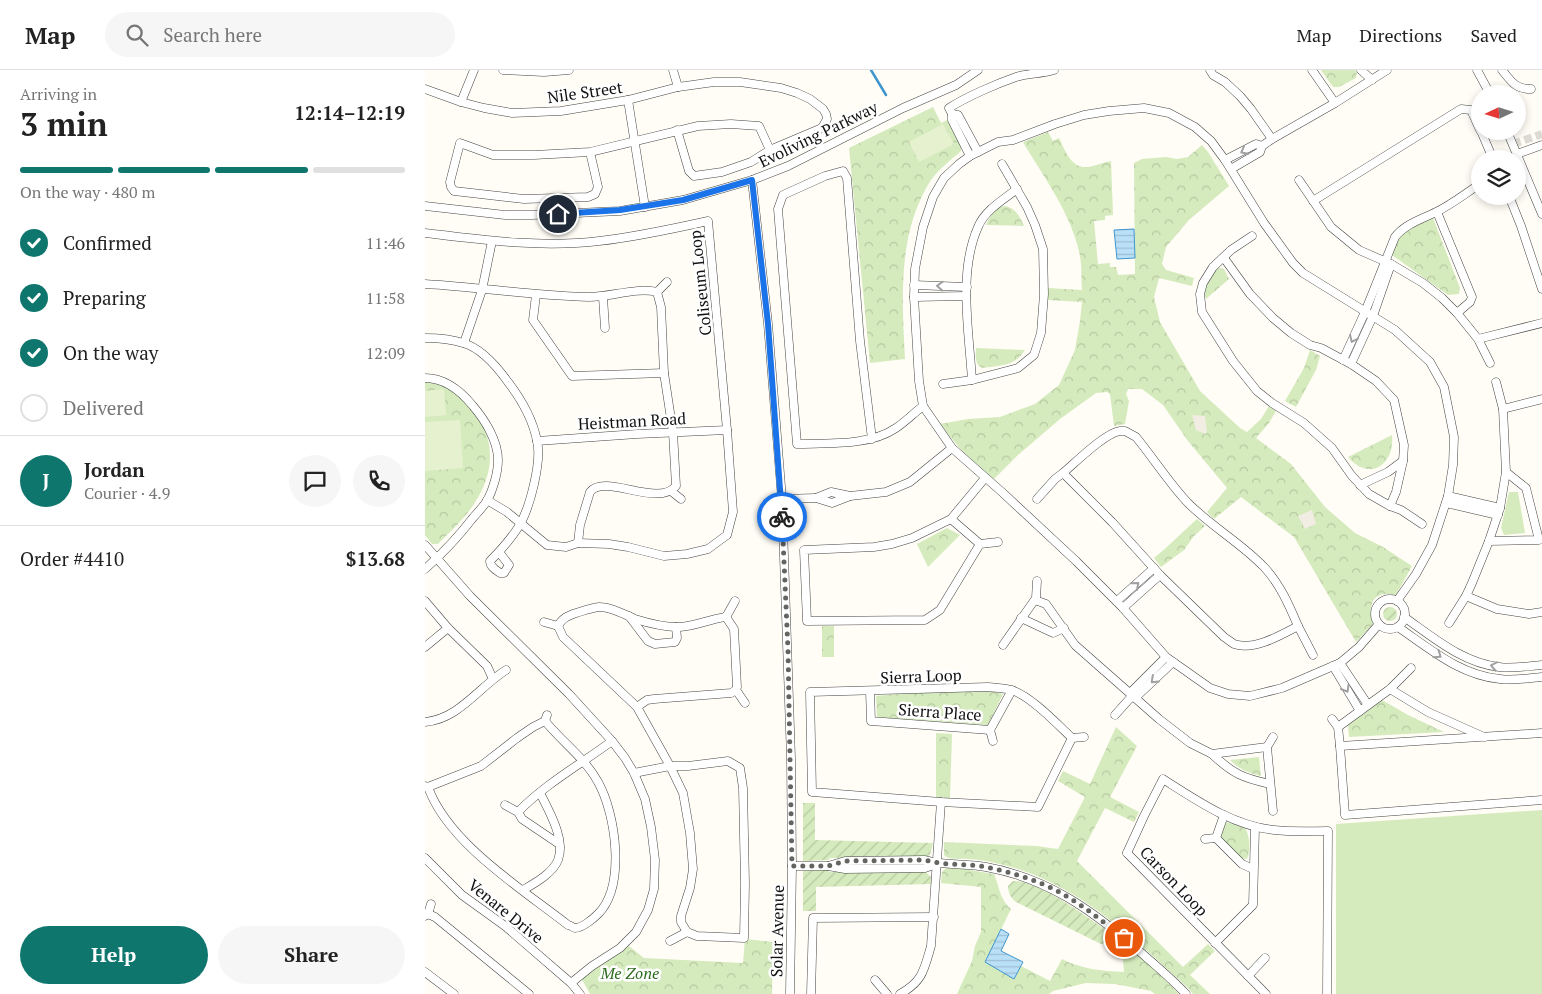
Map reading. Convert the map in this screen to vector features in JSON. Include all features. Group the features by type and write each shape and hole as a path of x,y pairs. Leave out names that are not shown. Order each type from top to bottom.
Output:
{"street":[{"path":"461,102 474,70"},
{"path":"503,70 544,72 569,70"},
{"path":"673,70 678,87"},
{"name":"Evoliving Parkway","path":"425,206 505,215 532,215 589,213 645,207 683,200 752,180 788,166 903,108 956,85 977,70"},
{"path":"974,154 953,120 949,108 1020,73 1043,74 1054,70"},
{"path":"1209,70 1240,96 1272,138"},
{"path":"1312,70 1335,103"},
{"path":"1361,70 1372,80"},
{"path":"1231,169 1260,152 1262,146 1272,138 1335,103 1387,70"},
{"path":"1477,70 1484,85"},
{"path":"1501,70 1514,84 1522,89 1531,89"},
{"name":"Nile Street","path":"425,88 461,102 512,113 561,111 628,100 678,87 714,82 740,82 781,88 797,93 810,99 826,114 826,124 822,128 770,150"},
{"path":"628,100 645,207"},
{"path":"1379,624 1359,647 1336,664 1282,688 1250,696 1228,694 1211,688 1169,660 1123,608 1076,561 1003,492 952,448 923,406 919,381 914,297 917,254 923,227 933,196 947,174 974,154 998,142 1013,140 1055,124 1084,116 1123,109 1144,108 1169,113 1188,122 1211,141 1231,169 1264,224 1303,274 1395,330 1430,362 1444,386 1454,437 1453,465 1447,499 1432,545 1416,574 1397,601"},
{"path":"1313,200 1461,109 1471,110"},
{"path":"590,152 598,187 595,194 588,197 524,199 454,191 451,187 450,182 461,143 493,155 590,152 677,130 723,124 759,126 770,150 751,162 722,172 694,176 689,171 677,130"},
{"path":"1225,160 1256,144 1262,146"},
{"path":"1526,150 1542,144"},
{"path":"943,384 972,380 1018,368 1034,355 1041,334 1044,294 1043,249 1035,224 1002,164"},
{"path":"872,439 860,341 847,178 843,171 825,176 783,195 778,209 797,444 838,443 872,439 895,429 923,406"},
{"path":"1526,176 1542,214"},
{"name":"Solar Avenue","path":"752,180 768,324 782,499 788,650 792,866 790,994"},
{"path":"1299,180 1331,227 1359,250 1388,263 1423,283 1457,313 1478,339 1490,363"},
{"path":"972,380 966,296 969,258 978,226 989,210 1017,189"},
{"path":"1347,362 1373,316 1395,237 1399,231 1421,218 1437,212 1471,190"},
{"path":"1513,205 1542,289"},
{"path":"1437,212 1472,297 1470,302 1457,313"},
{"name":"Coliseum Loop","path":"425,233 492,241 548,244 598,241 646,234 708,221 733,512 727,535 708,549 687,554 664,556 629,547 578,543"},
{"path":"1252,236 1231,250 1213,268 1203,283 1200,294 1202,312 1233,361 1257,391 1272,404 1304,423 1332,448 1369,494 1401,510 1422,524"},
{"path":"465,343 482,290 492,241"},
{"path":"1224,258 1250,294 1273,318 1291,333 1310,345 1321,348 1347,362 1376,381 1394,400 1404,445 1403,461 1396,492 1390,506"},
{"path":"1347,362 1365,312 1388,263"},
{"path":"657,292 667,282"},
{"path":"425,284 536,295 603,297 648,290 657,292"},
{"path":"914,284 967,287"},
{"path":"487,500 521,523 547,545 566,547 578,543 581,525 593,489 597,487 619,488 657,494 671,491 676,486 673,432 664,373 661,307 657,292"},
{"path":"536,295 533,320 572,376 664,373"},
{"path":"914,297 966,296"},
{"path":"603,297 605,328"},
{"path":"1478,339 1542,323"},
{"path":"425,338 443,338 465,343 484,356 499,370 527,412 537,442 537,469 533,488 521,523 499,552"},
{"path":"425,378 434,378 448,383 461,392 478,412 487,427 495,443 498,460 495,479 487,500 460,535 425,569"},
{"path":"1449,623 1467,596 1499,512 1506,472 1503,409 1496,382"},
{"path":"1503,409 1542,399"},
{"name":"Heistman Road","path":"537,442 574,438 727,430"},
{"path":"1037,499 1055,479 1105,437 1115,432 1125,431 1136,437 1188,502 1214,527 1241,546 1265,568 1281,588 1313,655"},
{"path":"782,499 816,498 831,492 850,496 886,492 910,482 952,448"},
{"path":"1360,485 1388,472 1403,461"},
{"path":"1489,541 1541,541 1526,488 1506,472"},
{"path":"1063,473 1112,522 1160,575 1224,637 1233,643 1245,646 1273,639 1299,626"},
{"path":"980,544 940,610 925,620 807,621 804,550 874,547 912,538 951,519 985,478"},
{"path":"671,491 681,499"},
{"path":"1447,499 1499,512"},
{"path":"951,519 980,544 998,542"},
{"path":"425,545 470,596 569,694 612,741 634,773 645,799 655,860 654,889 648,910 631,938 620,948 591,966 571,983"},
{"path":"1117,602 1154,568"},
{"path":"1123,608 1160,575"},
{"path":"1003,644 1035,600 1037,582"},
{"path":"1467,596 1497,610 1529,614 1542,612"},
{"path":"1398,627 1404,617 1404,608 1397,601 1389,599 1380,603 1377,606 1376,615 1379,624 1388,628 1398,627 1449,663 1481,675 1500,679 1542,678"},
{"path":"1035,600 1046,604 1075,645 1190,743 1212,754 1229,770 1250,780 1270,784"},
{"path":"425,601 448,628 487,666 493,679"},
{"path":"726,617 735,602"},
{"path":"558,626 567,616 599,607 658,624 676,627 690,626 726,617"},
{"path":"629,615 648,641 655,644 675,642 677,638 676,627"},
{"path":"637,707 647,700 731,693 735,690 737,687 734,629 726,617"},
{"path":"1404,617 1454,652 1482,664 1499,668 1542,665"},
{"path":"1021,618 1053,633 1063,628"},
{"path":"544,622 558,626 563,637 637,707 671,766 683,793 690,833 693,869 690,888 681,916 681,922 687,932 697,936 744,938 743,788 740,768 728,761 671,766 634,773"},
{"path":"425,647 448,628"},
{"path":"1115,715 1169,660"},
{"path":"1336,664 1368,705"},
{"path":"1336,664 1359,711"},
{"path":"1338,727 1390,689 1411,668"},
{"path":"425,722 452,714 506,670"},
{"name":"Sierra Loop","path":"1038,807 812,792 809,692 988,688 1012,690 1030,700 1072,738"},
{"path":"1390,689 1428,712 1484,738"},
{"path":"735,690 745,703"},
{"name":"Sierra Place","path":"870,691 871,721 990,730 1012,690"},
{"path":"546,718 553,732 584,761 599,782 612,824 615,863 613,882 608,900 599,914 582,926 575,928 523,890 473,849 446,820 427,787 481,766 546,718"},
{"path":"1332,719 1338,727 1341,746 1345,815 1542,800"},
{"path":"990,730 993,741"},
{"path":"1341,746 1542,733"},
{"path":"1040,817 1038,807 1072,738 1084,737"},
{"path":"1273,737 1267,748 1273,811"},
{"path":"518,812 563,774 612,741"},
{"path":"1212,754 1267,748"},
{"name":"Carson Loop","path":"1266,994 1127,853 1163,779 1192,798 1225,815 1255,827 1274,830 1328,831 1327,994"},
{"path":"523,890 550,871 558,861 560,853 555,824 540,793"},
{"path":"900,994 919,980 925,968 931,946 941,802"},
{"path":"505,805 518,812 523,819 559,844"},
{"path":"1216,838 1225,815"},
{"path":"1215,943 1253,906 1255,827"},
{"path":"1216,838 1242,864 1253,869"},
{"path":"1205,839 1216,838"},
{"path":"1118,854 1127,853"},
{"name":"Venare Drive","path":"425,858 462,894 505,926 571,983 580,994"},
{"path":"792,866 828,866 845,869 925,868 937,864 986,867 1032,880 1059,892 1095,916 1124,938 1171,979 1185,994"},
{"path":"431,904 427,915 435,917 529,994"},
{"path":"811,994 813,918 934,917"},
{"path":"670,941 687,932"},
{"path":"1248,976 1265,958"},
{"path":"425,972 454,994"},
{"path":"875,980 887,994"}],"green space":[{"path":"1321,70 1355,70 1357,72 1356,78 1339,87 1333,87"},
{"path":"933,107 941,123 947,120 961,144 961,151 941,168 931,180 920,200 912,222 904,267 905,359 870,363 849,148"},
{"path":"943,124 954,144 919,162 909,142"},
{"path":"1048,132 1053,141 1059,138 1069,158 1077,165 1088,167 1111,161 1113,215 1105,216 1105,220 1094,221 1098,264 1110,263 1110,267 1116,267 1118,275 1135,274 1134,163 1142,159 1166,157 1177,159 1188,157 1202,145 1229,186 1189,220 1166,247 1162,264 1166,270 1194,278 1192,286 1159,278 1154,297 1160,322 1200,391 1240,428 1247,432 1261,419 1269,406 1276,411 1269,423 1256,438 1291,464 1325,507 1355,533 1383,547 1412,566 1396,595 1382,595 1374,600 1371,610 1373,624 1356,642 1294,537 1241,497 1214,519 1207,512 1227,488 1188,441 1163,405 1142,389 1128,389 1126,394 1129,401 1125,424 1114,426 1110,394 1107,392 1096,393 1060,419 1018,455 994,479 962,451 940,424 968,419 1000,417 1035,404 1059,385 1075,350 1082,302 1048,300 1048,288 1082,290 1080,256 1071,226 1064,211 1023,142"},
{"path":"1004,206 1014,210 1024,226 986,225 993,213"},
{"path":"1430,216 1433,218 1460,288 1459,294 1448,295 1392,255 1399,232"},
{"path":"1217,267 1224,269 1229,279 1206,299 1206,286"},
{"path":"976,348 1025,350 1021,356 1012,362 982,368 977,362"},
{"path":"1310,350 1320,356 1316,370 1296,407 1285,401 1304,368"},
{"path":"425,380 450,388 470,406 485,430 490,454 489,467 481,492 457,525 438,544 432,544 425,535"},
{"path":"444,389 446,415 425,417 425,391"},
{"path":"460,420 463,468 425,471 425,422"},
{"path":"1392,435 1392,446 1389,455 1379,467 1372,469 1364,468 1348,457"},
{"path":"1509,492 1518,492 1525,533 1504,535 1501,528"},
{"path":"1197,519 1205,526 1194,536 1184,550 1161,567 1154,558"},
{"path":"947,528 960,535 928,567 917,544"},
{"path":"1387,607 1393,607 1397,614 1393,621 1387,621 1383,617 1383,611"},
{"path":"822,626 834,626 834,657 822,657"},
{"path":"987,690 1003,694 988,725 877,717 876,696 930,691"},
{"path":"1382,700 1444,732 1349,737 1348,725"},
{"path":"1116,727 1137,746 1110,797 1139,812 1134,822 1105,808 1077,861 1183,967 1208,944 1215,951 1190,975 1210,994 1193,994 1130,936 1090,905 1068,892 1015,868 982,860 952,859 944,855 944,842 1036,846 1058,849 1085,797 1058,781 1063,771 1090,784"},
{"path":"936,733 952,734 950,798 936,797"},
{"path":"1259,757 1261,776 1244,770 1230,760"},
{"path":"803,803 815,803 815,840 933,843 930,855 925,857 830,858 828,860 803,861"},
{"path":"1542,810 1542,994 1336,994 1336,824"},
{"path":"1226,822 1245,828 1249,843 1247,859 1242,858 1221,839"},
{"path":"946,868 994,874 1002,897 1011,909 985,962 1014,978 1021,966 1050,981 1062,959 1092,969 1124,972 1123,960 1120,956 1122,950 1127,949 1136,953 1156,970 1179,994 1155,994 1151,991 1115,984 1086,983 1053,991 1049,994 957,994 972,961 975,946 981,932 981,887 941,883 942,872"},
{"path":"825,870 831,872 926,872 931,877 931,884 816,887 816,911 803,911 803,871"},
{"path":"1013,881 1024,882 1037,887 1065,902 1113,935 1113,942 1101,944 1016,902 1008,889 1008,886"},
{"name":"Me Zone","path":"745,939 773,942 772,994 590,994 581,978 629,946 644,958 743,963"}],"shaded area":[{"path":"1192,415 1205,416 1207,432 1205,434 1196,430"},
{"path":"1312,510 1316,524 1305,529 1298,516"}],"water":[{"path":"1134,229 1135,258 1117,259 1114,230"},
{"path":"1001,929 1009,934 1001,951 1023,962 1014,979 985,962"}],"waterway":[{"path":"871,70 886,95"}],"tunnel":[{"path":"1513,144 1542,134"}],"way so far":[{"path":"782,517 788,650 792,866 828,866 842,861 925,860 937,864 986,867 1032,880 1059,892 1124,938"}],"route":[{"path":"558,214 645,207 683,200 752,180 768,324 782,517"}]}
